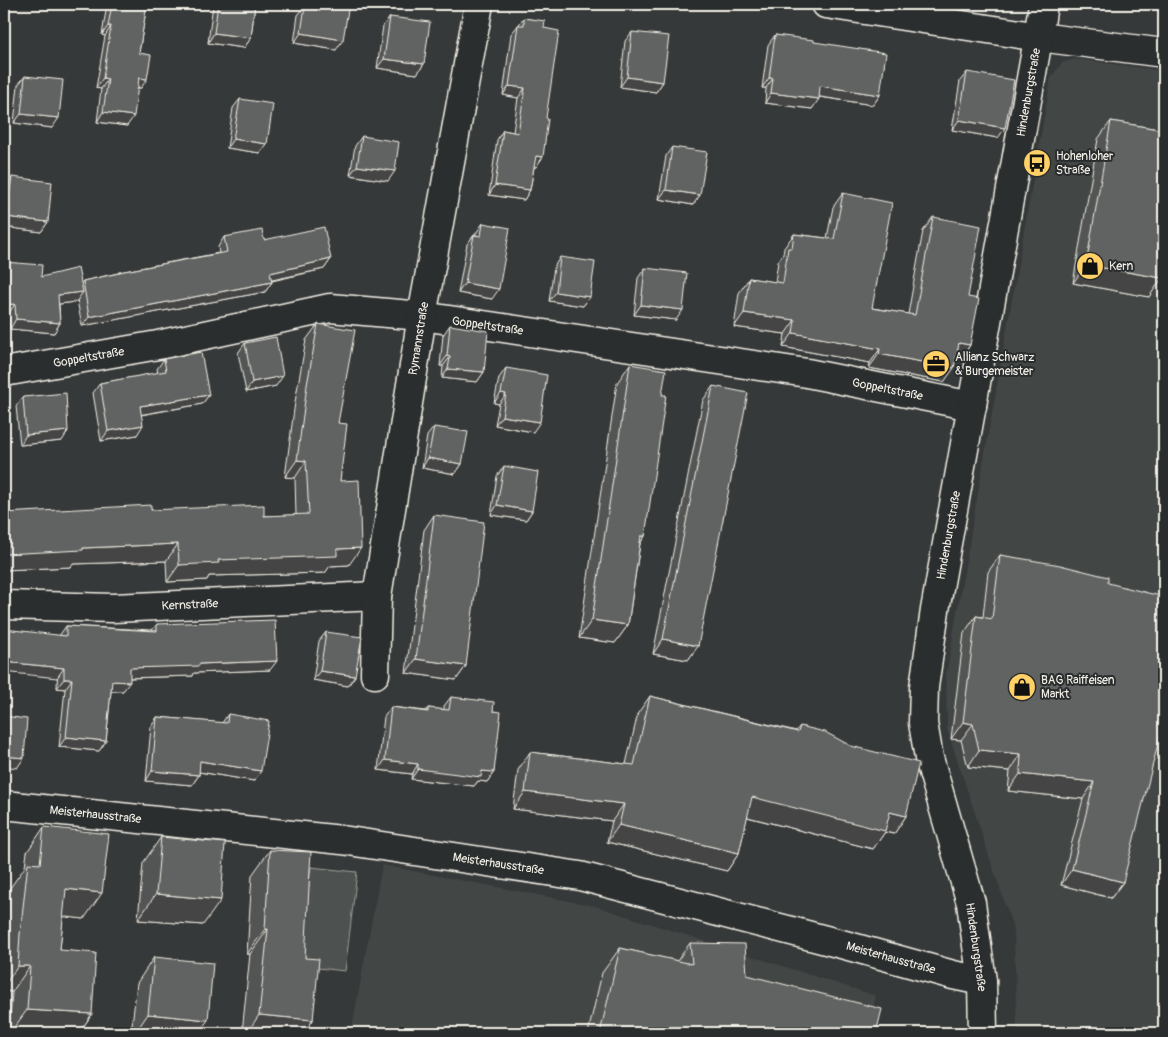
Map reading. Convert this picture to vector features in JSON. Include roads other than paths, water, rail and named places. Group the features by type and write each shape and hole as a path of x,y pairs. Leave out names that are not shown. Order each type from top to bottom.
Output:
{"street":[{"name":"Rymannstraße","path":"375,674 377,596 422,316 478,4"},
{"path":"826,4 1039,37 1164,53"},
{"name":"Hindenburgstraße","path":"983,1033 982,981 971,903 929,758 923,723 924,687 934,610 1039,37 1043,4"},
{"name":"Goppeltstraße","path":"4,372 158,345 330,308 422,316 806,373 972,406"},
{"name":"Kernstraße","path":"4,605 114,608 377,596"},
{"name":"Meisterhausstraße","path":"4,805 342,840 580,876 953,975 982,981"}],"place":[{"name":"Hohenloher Straße","path":"1037,163"},
{"name":"Kern","path":"1090,266"},
{"name":"Allianz Schwarz & Burgemeister","path":"936,364"},
{"name":"BAG Raiffeisen Markt","path":"1022,687"}]}
